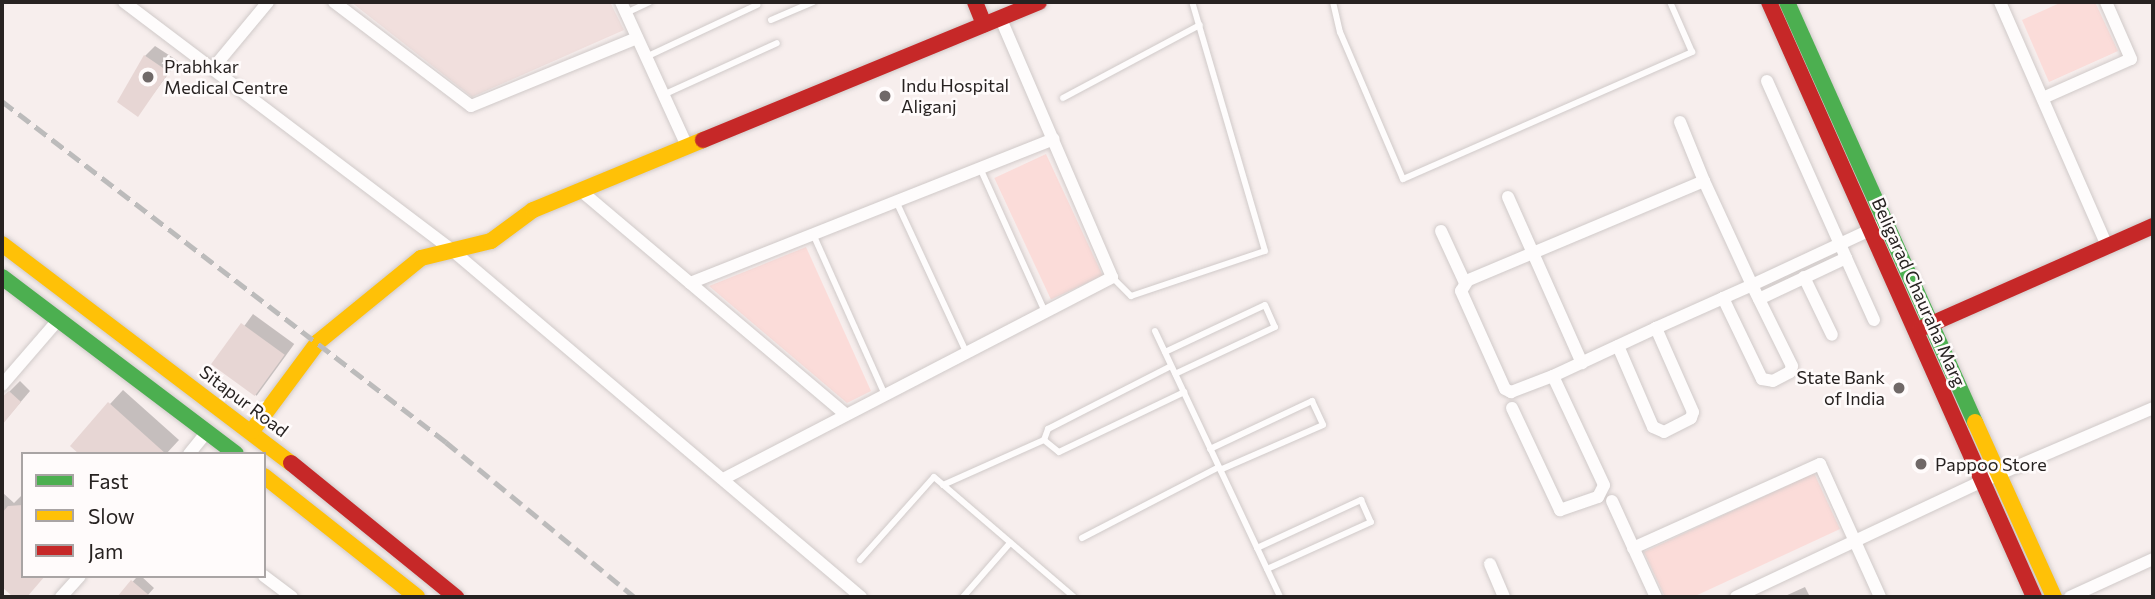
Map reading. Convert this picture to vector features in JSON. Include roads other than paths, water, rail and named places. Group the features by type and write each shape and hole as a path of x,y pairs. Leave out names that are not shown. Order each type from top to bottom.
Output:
{"street":[{"path":"124,2 214,67 453,251 725,478 861,597"},
{"path":"214,67 268,2"},
{"path":"334,2 471,106 637,38"},
{"path":"975,2 984,24"},
{"path":"252,431 318,342 346,315 421,258 491,241 533,210 686,144 1039,2"},
{"name":"Beligarad Chauraha Marg","path":"1769,2 1877,227 1922,328 1983,481 2034,597"},
{"path":"1441,231 1465,283 1463,298 1505,389 1511,392 1582,363 1877,227 1787,2"},
{"path":"2000,2 2107,246"},
{"path":"2043,98 2131,59 2106,2"},
{"path":"623,7 686,144"},
{"path":"725,478 1112,277 1000,18"},
{"path":"1767,81 1874,320"},
{"path":"1680,122 1704,181 1792,366 1790,372 1773,381 1759,376 1723,298"},
{"path":"690,283 1053,139"},
{"path":"1465,283 1704,181"},
{"path":"580,190 846,415"},
{"path":"1508,197 1582,363"},
{"path":"2054,597 1999,474 1922,328 2153,226"},
{"name":"Sitapur Road","path":"2,244 252,431 456,597"},
{"path":"1759,299 1846,258"},
{"path":"2,277 233,452"},
{"path":"1804,277 1832,335"},
{"path":"3,380 59,319"},
{"path":"1618,346 1653,427 1664,432 1691,418 1693,412 1657,328"},
{"path":"1511,408 1560,510 1598,497 1604,485 1553,376"},
{"path":"1736,597 1855,544 1983,481 2153,408"},
{"path":"191,452 208,432"},
{"path":"1633,548 1820,464 1880,597"},
{"path":"266,477 417,597"},
{"path":"1612,501 1656,597"},
{"path":"2070,597 2153,559"},
{"path":"1489,564 1504,597"},
{"path":"68,595 79,578"},
{"path":"266,578 292,597"}],"lane":[{"path":"623,7 650,2"},
{"path":"771,20 801,4 813,2"},
{"path":"1112,277 1131,296 1265,251 1192,2"},
{"path":"1334,2 1340,32 1403,179 1692,52 1670,2"},
{"path":"646,57 757,5"},
{"path":"1063,98 1200,25"},
{"path":"663,95 777,43"},
{"path":"980,168 1045,312"},
{"path":"896,201 966,353"},
{"path":"813,234 885,395"},
{"path":"1165,352 1265,305 1275,327 1175,374"},
{"path":"1155,331 1280,597"},
{"path":"943,485 1044,440 1048,429 1171,366"},
{"path":"1044,440 1059,452 1184,392"},
{"path":"1082,538 1220,469 1324,425 1312,401 1210,449"},
{"path":"860,560 934,477 1074,597"},
{"path":"1257,548 1362,500 1371,522 1267,569"},
{"path":"963,597 1010,543"}],"railway":[{"path":"2,101 446,442 635,597"}],"place":[{"name":"Prabhkar Medical Centre","path":"148,77"},
{"name":"Indu Hospital Aliganj","path":"885,96"},
{"name":"State Bank of India","path":"1899,388"},
{"name":"Pappoo Store","path":"1921,464"}]}
